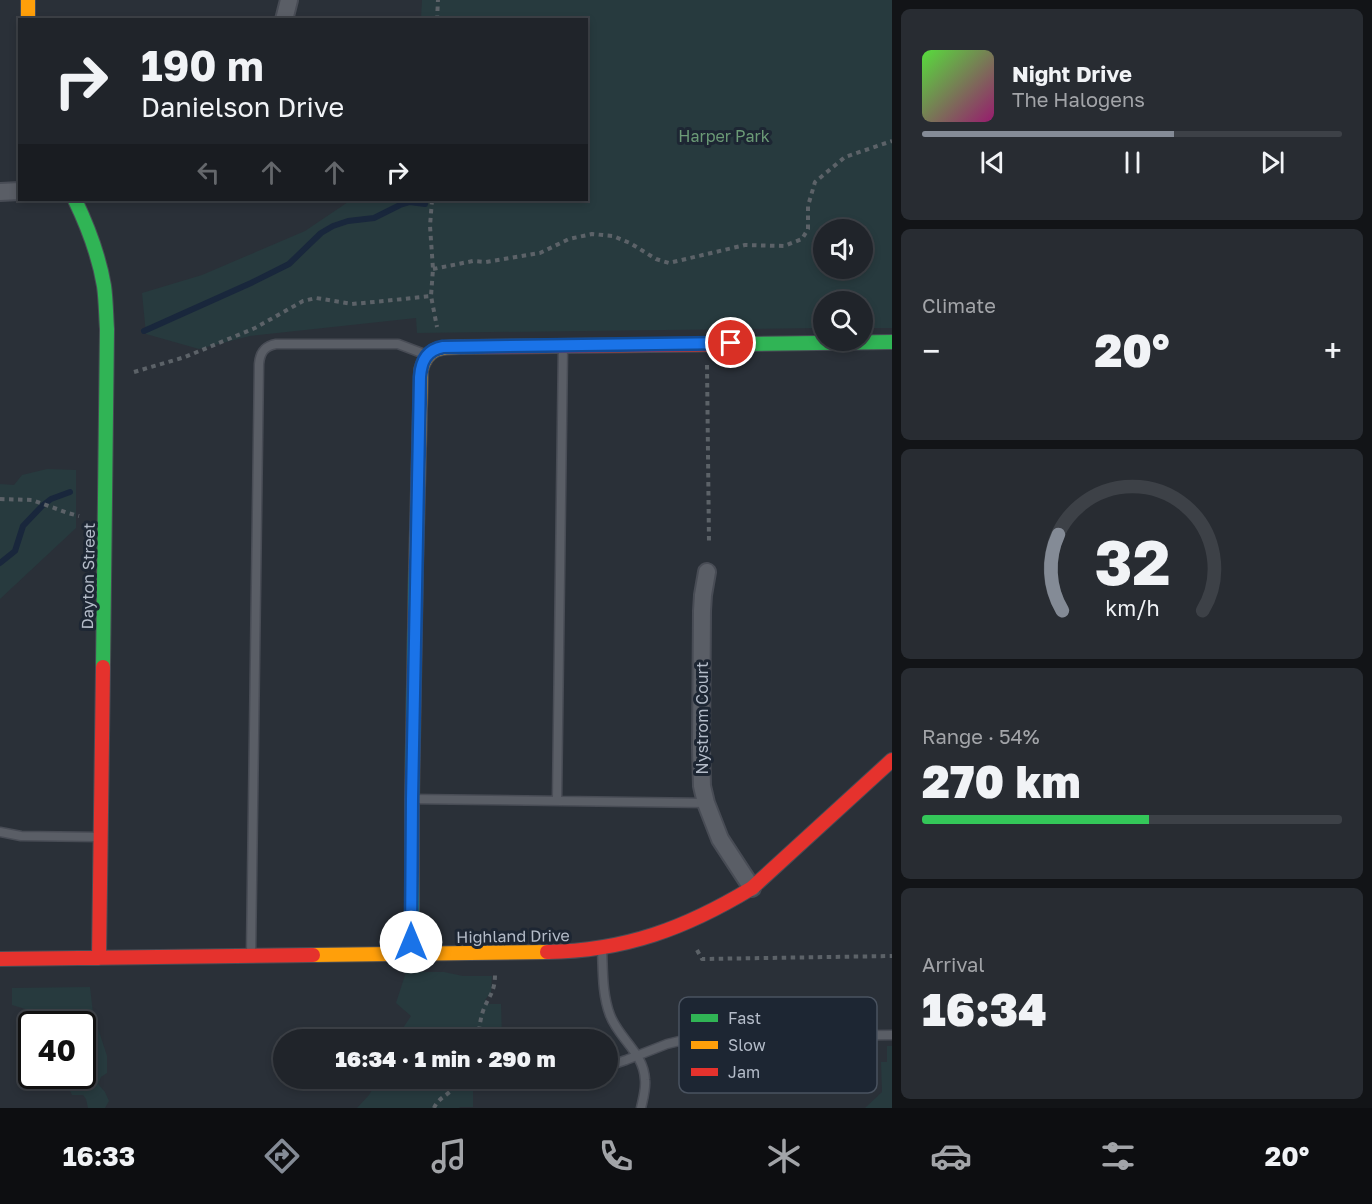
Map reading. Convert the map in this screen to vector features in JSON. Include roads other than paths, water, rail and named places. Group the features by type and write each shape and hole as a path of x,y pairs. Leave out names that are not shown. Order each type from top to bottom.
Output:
{"street":[{"path":"28,0 28,18"},
{"path":"284,18 289,0"},
{"path":"0,192 18,191"},
{"name":"Dayton Street","path":"76,201 101,271 106,318 99,958"},
{"path":"412,954 412,799 420,377 421,368 432,352 450,347 892,342"},
{"name":"Nystrom Court","path":"707,572 702,611 701,777 706,803 720,839 752,888"},
{"name":"Highland Drive","path":"0,959 561,952 602,949 654,936 681,926 752,888 892,760"}],"lane":[{"path":"251,956 261,355 268,346 276,344 398,344 432,352"},
{"path":"557,801 563,346"},
{"path":"412,799 706,803"},
{"path":"0,832 21,836 101,837"},
{"path":"602,949 608,1011 620,1033 642,1063 645,1081 641,1108"},
{"path":"877,1035 892,1035"},
{"path":"618,1062 679,1041"}],"waterway":[{"path":"144,331 289,264 321,233 333,226 348,221 374,218 410,202 425,204"},
{"path":"0,563 15,551 23,526 42,506 51,499 70,492"}],"park label":[{"name":"Harper Park","path":"724,136"}]}
